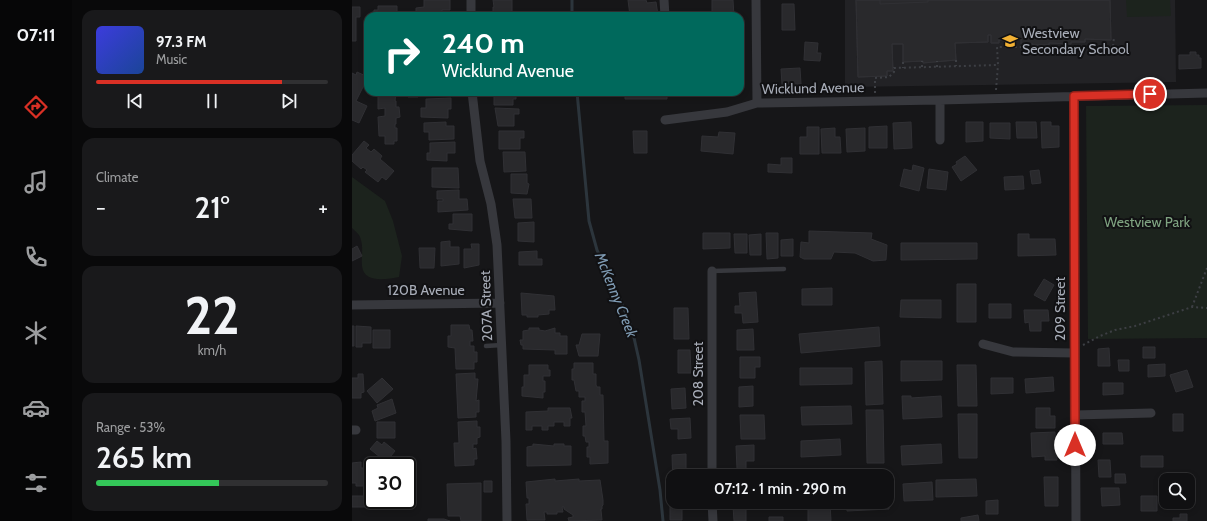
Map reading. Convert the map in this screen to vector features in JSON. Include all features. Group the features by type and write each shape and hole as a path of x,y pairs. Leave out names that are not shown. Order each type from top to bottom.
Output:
{"street":[{"path":"471,0 472,12"},
{"path":"664,0 665,12"},
{"path":"756,0 757,103"},
{"name":"Wicklund Avenue","path":"665,120 727,112 757,103 1207,93"},
{"name":"207A Street","path":"472,96 480,161 495,226 502,345 507,521"},
{"name":"209 Street","path":"1074,96 1076,521"},
{"path":"940,100 940,140"},
{"name":"208 Street","path":"712,271 712,469"},
{"name":"120B Avenue","path":"352,305 500,304"},
{"path":"983,344 1013,352 1074,350"},
{"path":"1075,415 1151,413"},
{"path":"712,509 712,521"}],"lane":[{"path":"712,271 784,270"},
{"path":"486,346 502,345"}],"path":[{"path":"996,91 998,65 997,47 1031,46 1034,49 1114,47 1114,37"},
{"path":"956,60 956,66"},
{"path":"922,61 922,67"},
{"path":"937,61 937,67"},
{"path":"903,62 903,68"},
{"path":"874,94 875,78 889,77 894,72 894,68 998,65"},
{"path":"1192,307 1207,268"},
{"path":"1074,350 1115,330 1135,326 1192,307 1207,308"}],"shaded area":[{"name":"Westview Secondary School","path":"845,0 1175,0 1176,82 845,87"}],"green space":[{"path":"1126,0 1170,0 1171,16 1127,17"},
{"name":"Westview Park","path":"1207,105 1207,338 1088,339 1086,106"},
{"path":"352,177 385,201 393,221 402,256 399,277 377,279 367,276 364,272 362,266 362,248 360,237 352,228"}],"building":[{"path":"424,0 450,0 450,10 442,10 442,12 416,12 416,8 424,7"},
{"path":"493,0 512,0 512,12 493,12"},
{"path":"628,0 646,0 647,3 656,2 658,12 630,12"},
{"path":"712,0 733,0 734,12 712,12"},
{"path":"856,0 880,0 880,4 928,2 928,0 1110,0 1111,40 1085,39 1085,42 1071,42 1071,44 1049,43 1049,45 1033,45 1021,44 1021,39 999,40 999,43 991,43 991,35 988,35 988,42 955,43 956,60 923,63 923,61 903,62 903,44 892,44 893,71 887,71 887,76 858,77"},
{"path":"856,0 1110,0 1111,40 1085,39 1085,42 1071,42 1071,44 1049,43 1049,45 1033,45 1021,44 1021,39 999,40 999,43 991,43 991,35 988,35 988,42 955,43 956,60 923,63 923,61 903,62 903,44 892,44 893,71 887,71 887,76 858,77"},
{"path":"782,4 794,4 795,30 782,30"},
{"path":"378,6 397,6 397,12 374,12 374,10 378,10"},
{"path":"352,7 360,7 360,17 356,17 356,41 352,41"},
{"path":"805,42 818,43 817,53 821,53 820,61 804,60"},
{"path":"1190,52 1196,52 1196,55 1199,55 1199,58 1201,58 1201,68 1179,69 1179,55 1190,55"},
{"path":"800,68 801,84 782,85 781,69"},
{"path":"357,72 364,75 364,85 356,101 367,106 359,123 352,120 352,73 356,75"},
{"path":"378,96 396,96 396,107 399,107 400,117 396,118 395,128 397,128 397,141 394,141 394,144 385,144 385,136 379,136 378,117 385,116 385,108 378,109"},
{"path":"494,96 516,96 516,99 513,99 513,105 494,105"},
{"path":"625,96 667,96 667,99 625,99"},
{"path":"451,98 451,109 448,109 448,118 421,117 421,108 426,108 426,99"},
{"path":"495,108 519,109 519,114 514,114 514,126 498,126"},
{"path":"446,122 446,126 454,126 454,139 429,140 429,132 424,132 424,123"},
{"path":"911,122 912,148 894,149 893,123"},
{"path":"966,122 983,122 983,141 966,142"},
{"path":"1016,122 1036,122 1037,138 1017,138"},
{"path":"1041,122 1051,122 1051,126 1059,126 1059,147 1042,148"},
{"path":"990,123 1010,123 1010,139 990,138"},
{"path":"887,126 887,148 869,148 869,127"},
{"path":"807,127 819,127 819,154 800,154 800,137 807,137"},
{"path":"835,128 835,137 840,137 841,153 822,153 821,129"},
{"path":"865,128 865,151 847,152 846,129"},
{"path":"499,131 524,131 524,138 520,138 520,149 499,149"},
{"path":"633,131 647,131 647,153 634,153"},
{"path":"719,132 735,133 733,154 701,151 702,136 718,137"},
{"path":"364,141 369,145 366,148 371,152 374,149 382,156 380,159 394,171 386,180 382,177 378,182 365,172 367,170 363,167 361,169 352,161 352,155"},
{"path":"455,142 455,153 447,153 447,161 427,160 427,153 430,153 430,143"},
{"path":"503,152 525,152 526,171 504,172"},
{"path":"965,156 977,170 961,181 952,167 957,164 956,162"},
{"path":"781,158 792,158 792,173 768,172 768,164 781,165"},
{"path":"913,165 924,168 919,191 900,186 904,169 912,171"},
{"path":"432,168 458,168 459,188 432,187"},
{"path":"929,169 948,172 946,190 927,188"},
{"path":"1039,170 1041,183 1032,184 1030,171"},
{"path":"511,174 527,174 527,183 529,184 527,194 511,193"},
{"path":"1023,176 1024,189 1005,190 1004,177"},
{"path":"459,190 459,199 467,199 468,210 438,212 438,201 443,201 443,199 437,199 437,191"},
{"path":"513,199 531,199 532,218 515,218"},
{"path":"453,214 472,214 472,231 449,229 449,224 453,224"},
{"path":"534,222 534,242 518,241 518,223"},
{"path":"809,231 872,233 871,239 887,245 886,260 873,261 855,253 834,252 831,259 804,259 800,257 801,242 809,243"},
{"path":"703,233 730,233 730,248 703,249"},
{"path":"766,233 778,233 778,258 767,259"},
{"path":"734,234 747,234 747,253 735,253"},
{"path":"761,234 761,255 750,255 749,235"},
{"path":"1018,234 1029,234 1029,239 1055,239 1056,255 1018,256"},
{"path":"793,239 793,256 781,256 781,240"},
{"path":"450,241 450,247 459,247 459,264 441,266 441,242"},
{"path":"901,243 977,243 977,259 901,260"},
{"path":"471,244 479,244 479,265 464,268 464,249 472,249"},
{"path":"357,246 362,256 352,261 352,249"},
{"path":"419,248 435,248 434,268 420,268"},
{"path":"537,251 537,259 542,259 542,265 519,265 519,252"},
{"path":"1044,279 1054,285 1045,301 1034,295"},
{"path":"957,284 976,284 976,322 957,322"},
{"path":"832,288 832,305 802,305 802,289"},
{"path":"756,292 758,322 743,323 742,313 735,313 735,306 740,306 739,293"},
{"path":"521,293 554,296 555,310 549,310 549,314 538,315 538,317 527,317 527,315 522,315"},
{"path":"901,300 941,300 941,318 900,317"},
{"path":"989,304 1011,304 1011,318 989,318"},
{"path":"674,308 688,308 689,339 674,339"},
{"path":"1024,310 1048,310 1049,321 1041,321 1041,331 1030,331 1029,322 1025,323"},
{"path":"451,325 469,325 470,330 472,330 473,341 470,341 470,346 474,346 474,352 477,352 477,362 474,362 474,369 456,369 455,348 448,347 448,336 451,336"},
{"path":"352,326 354,326 354,346 352,346"},
{"path":"356,326 371,327 371,343 362,343 362,347 356,347"},
{"path":"879,327 880,346 801,353 799,334"},
{"path":"529,328 539,328 539,330 545,331 555,328 555,333 560,333 560,336 567,336 567,354 555,354 555,350 523,349 523,345 521,345 520,340 523,340 523,331 529,330"},
{"path":"753,329 754,350 737,350 737,330"},
{"path":"373,330 390,330 390,348 373,348"},
{"path":"582,334 600,334 598,356 579,356 576,345 579,345"},
{"path":"1143,347 1155,347 1155,358 1143,358"},
{"path":"1109,348 1110,366 1098,366 1098,349"},
{"path":"678,350 690,350 691,373 678,373"},
{"path":"740,357 760,357 760,367 755,367 755,378 740,378"},
{"path":"1118,360 1129,360 1129,371 1119,371"},
{"path":"882,361 883,404 866,405 865,362"},
{"path":"901,361 942,361 942,380 901,381"},
{"path":"574,363 593,363 593,374 596,374 596,385 597,387 600,387 600,395 603,395 604,441 608,441 608,463 590,464 590,457 587,457 587,447 589,447 589,442 586,442 585,436 583,436 583,426 586,426 585,412 582,412 582,401 585,401 585,397 579,397 579,391 576,391 574,380 572,380 572,369 574,369"},
{"path":"1165,364 1165,376 1148,377 1148,365"},
{"path":"529,365 548,365 550,376 543,376 543,381 545,381 545,392 543,392 543,398 522,396 524,375 529,375"},
{"path":"957,365 976,365 977,406 958,406"},
{"path":"800,368 852,368 852,384 800,385"},
{"path":"1187,370 1193,387 1176,392 1170,375"},
{"path":"475,373 475,379 478,379 476,401 479,400 479,412 476,412 476,417 458,418 456,374"},
{"path":"358,374 363,374 364,392 361,393 361,398 352,398 352,378 358,378"},
{"path":"1053,377 1054,391 1026,393 1025,379"},
{"path":"382,378 393,389 377,403 367,391"},
{"path":"991,378 1013,378 1013,393 991,394"},
{"path":"1103,383 1123,383 1123,394 1103,395"},
{"path":"753,386 753,406 739,407 739,387"},
{"path":"685,388 686,408 672,409 671,389"},
{"path":"902,396 911,396 911,398 941,396 942,417 903,419"},
{"path":"392,399 396,413 375,421 372,411 378,408 377,405"},
{"path":"851,406 852,424 802,425 801,407"},
{"path":"548,408 570,408 572,418 570,418 570,426 564,426 564,422 554,422 554,426 548,426 548,430 542,430 542,426 532,426 532,430 526,430 526,412 548,411"},
{"path":"1036,408 1050,408 1050,416 1055,416 1055,428 1036,428"},
{"path":"866,410 883,410 884,463 867,463"},
{"path":"958,414 977,414 977,458 959,458"},
{"path":"1173,414 1183,414 1183,431 1173,431"},
{"path":"740,415 764,415 765,439 741,439"},
{"path":"690,418 691,438 678,439 678,429 671,429 670,419"},
{"path":"477,421 477,427 480,427 480,437 477,438 477,444 473,444 473,449 476,448 477,459 474,459 474,465 455,466 454,443 459,443 458,422"},
{"path":"377,422 395,422 395,438 377,438"},
{"path":"1055,432 1057,460 1045,460 1045,456 1032,457 1031,433"},
{"path":"1103,433 1122,433 1123,444 1103,444"},
{"path":"840,439 841,455 801,457 801,441"},
{"path":"377,441 382,445 384,442 395,451 390,457 380,457 370,449"},
{"path":"533,444 554,446 554,444 564,444 564,446 571,446 571,465 527,466 527,447 533,446"},
{"path":"941,444 942,463 902,465 901,446"},
{"path":"754,445 754,461 746,461 746,469 737,469 736,446"},
{"path":"686,454 686,469 672,469 672,455"},
{"path":"1141,456 1163,456 1163,467 1141,467"},
{"path":"1098,460 1110,460 1111,477 1099,477"},
{"path":"361,462 361,468 364,468 364,486 356,486 356,483 352,483 352,463"},
{"path":"1115,474 1125,474 1126,483 1115,483"},
{"path":"1044,477 1058,477 1058,506 1045,506"},
{"path":"555,479 555,481 579,479 579,481 600,480 603,500 602,509 600,510 602,520 569,521 568,518 573,517 573,515 562,507 563,512 557,512 557,514 547,514 547,512 544,512 545,520 527,520 526,504 529,504 529,498 527,498 526,482"},
{"path":"976,479 977,496 936,497 936,480"},
{"path":"484,481 492,481 492,492 484,492"},
{"path":"932,482 933,500 904,501 903,484"},
{"path":"481,483 481,521 461,521 460,516 448,516 447,484"},
{"path":"1101,488 1119,488 1120,505 1102,506"},
{"path":"352,496 364,496 364,507 352,507"},
{"path":"1141,496 1157,496 1157,511 1141,511"},
{"path":"998,500 998,514 986,514 986,501"},
{"path":"670,509 682,509 682,520 670,520"},
{"path":"733,509 746,509 746,521 734,521"},
{"path":"808,509 830,509 831,521 808,521"},
{"path":"847,509 889,509 847,511"},
{"path":"1180,514 1187,514 1187,521 1173,521 1173,518 1180,518"},
{"path":"978,515 979,521 961,521 961,518"},
{"path":"769,517 783,517 783,521 769,521"},
{"path":"428,519 444,519 450,521 428,521"}],"waterway":[{"name":"McKenny Creek","path":"572,0 572,12"},
{"name":"McKenny Creek","path":"577,96 589,221 597,250 621,301 632,329 639,360 660,490 663,521"}],"place":[{"name":"Westview Secondary School","path":"1010,41"}],"route":[{"path":"1075,445 1074,96 1150,94"}]}
